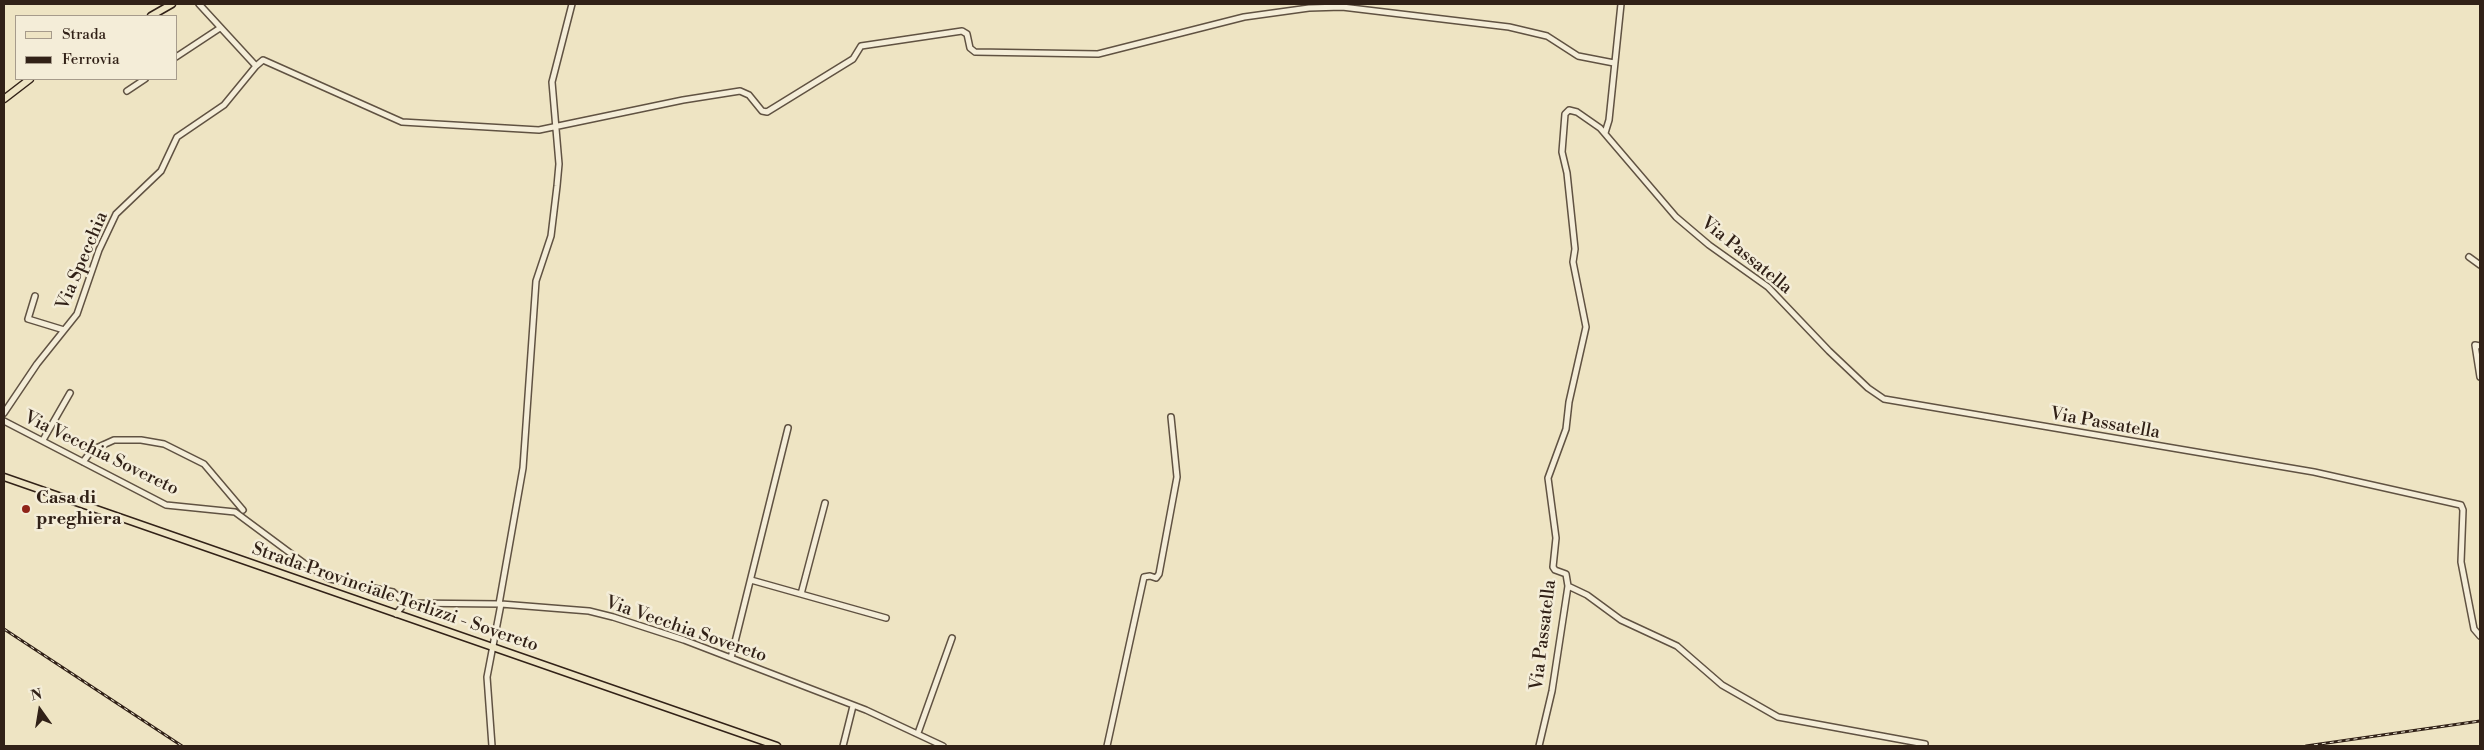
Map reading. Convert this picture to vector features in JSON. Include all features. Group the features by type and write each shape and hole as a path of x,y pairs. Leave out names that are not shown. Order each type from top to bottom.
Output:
{"main road":[{"path":"153,15 172,4"},
{"path":"4,99 29,80"},
{"name":"Strada Provinciale Terlizzi - Sovereto","path":"4,477 777,746"}],"street":[{"path":"199,4 256,66 263,60 402,122 539,130 683,100 740,91 749,95 762,111 767,112 853,59 862,46 962,32 967,34 970,47 975,52 1098,54 1251,16 1309,8 1342,8 1509,27 1547,36 1578,56 1614,62"},
{"path":"492,746 487,677 523,468 536,282 550,236 557,186 559,164 552,82 572,4"},
{"path":"1605,133 1610,120 1621,4"},
{"path":"178,56 220,28"},
{"name":"Via Specchia","path":"4,412 37,364 81,307 98,250 116,214 161,171 177,137 224,105 256,66"},
{"path":"127,91 144,80"},
{"name":"Via Passatella","path":"1539,746 1552,691 1568,586 1566,574 1555,570 1554,567 1556,538 1548,478 1566,429 1569,402 1586,327 1573,262 1575,250 1567,173 1562,152 1562,136 1566,111 1572,110 1605,133 1676,217 1709,245 1768,287 1829,351 1868,388 1884,399 2314,472 2461,505 2463,510 2461,562 2474,629 2480,636"},
{"path":"2469,257 2480,265"},
{"path":"35,296 28,319 64,330"},
{"path":"2480,346 2475,345 2480,377"},
{"path":"43,440 70,393"},
{"path":"1107,746 1144,577 1156,578 1159,574 1177,477 1171,417"},
{"name":"Via Vecchia Sovereto","path":"4,421 170,507 235,512 326,578 393,592 406,603 500,604 590,611 613,616 731,658 853,706 944,746"},
{"path":"731,658 788,428"},
{"path":"83,462 92,450 114,440 141,440 164,444 204,464 243,510"},
{"path":"801,594 825,503"},
{"path":"751,580 886,618"},
{"path":"1568,586 1587,595 1621,620 1677,646 1722,685 1778,717 1925,744"},
{"path":"396,614 406,603"},
{"path":"918,733 952,638"},
{"path":"843,746 853,706"}],"railway":[{"path":"4,629 182,746"},
{"path":"2306,746 2480,721"}],"place":[{"name":"Casa di preghiera","path":"26,509"}]}
